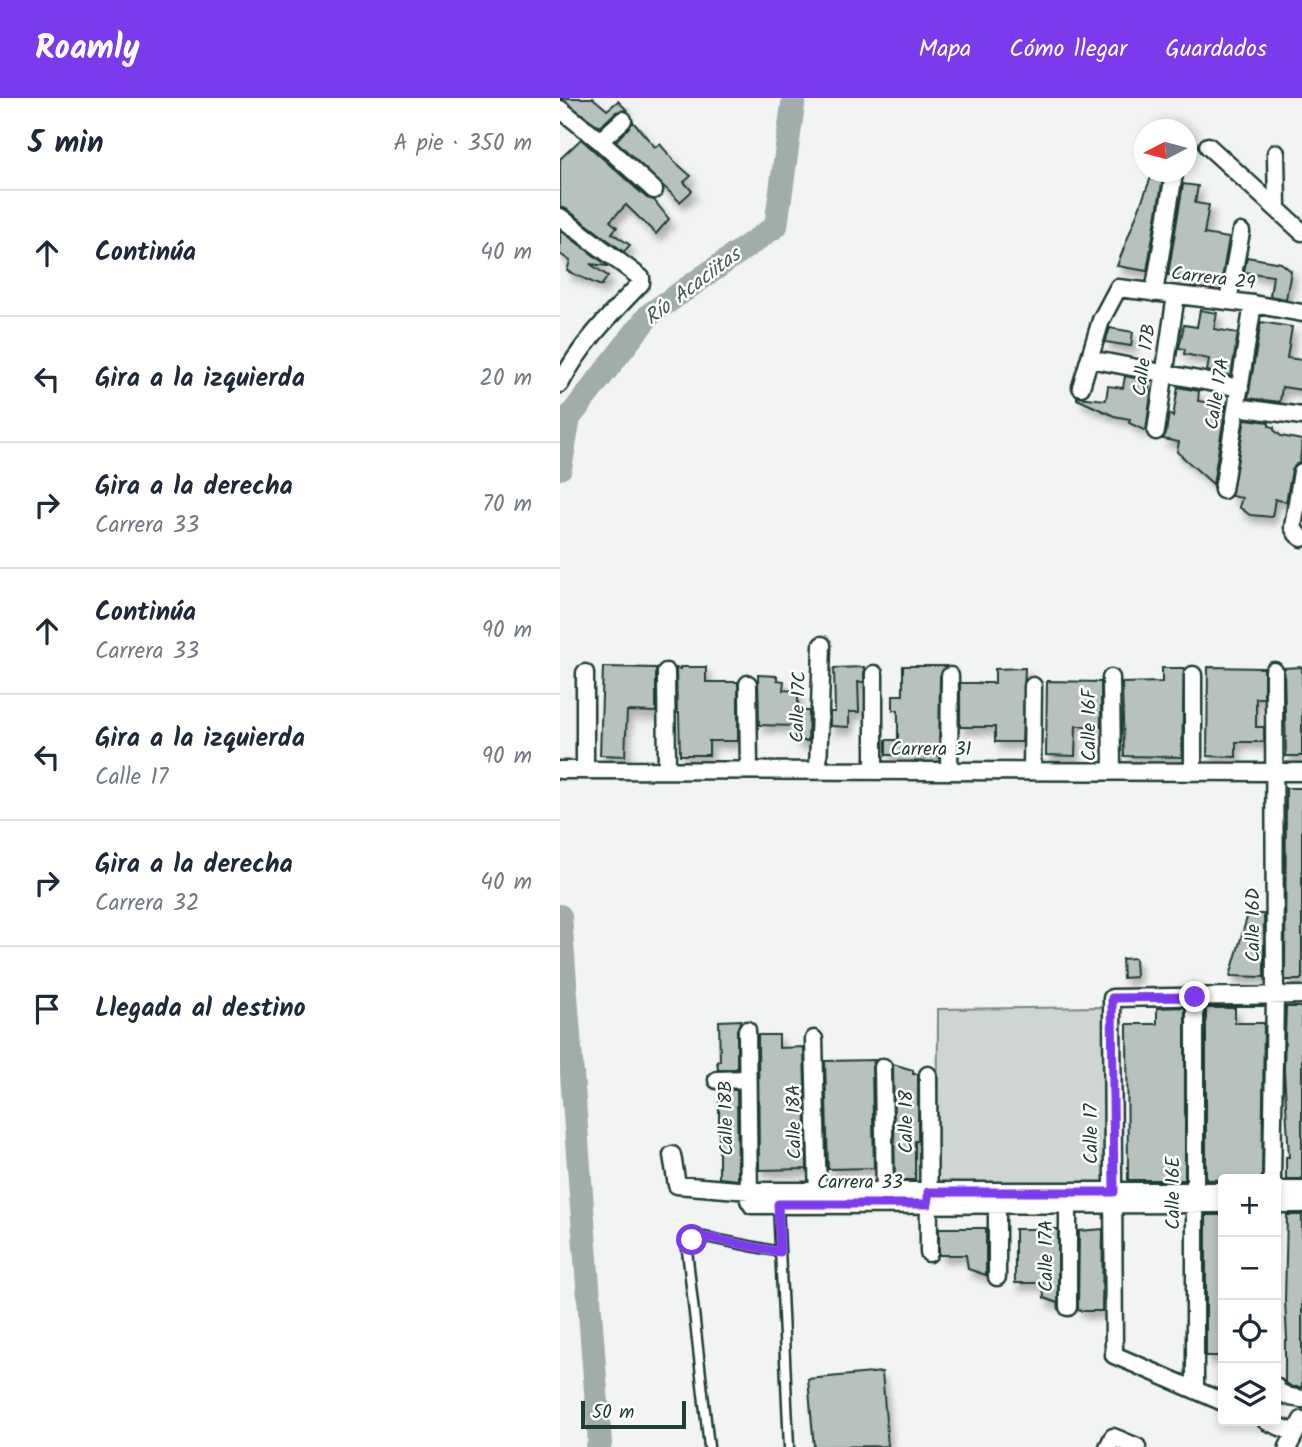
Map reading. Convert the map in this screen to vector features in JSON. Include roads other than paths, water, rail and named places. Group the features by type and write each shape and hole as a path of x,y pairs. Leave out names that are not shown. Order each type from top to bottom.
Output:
{"street":[{"path":"560,109 600,141 653,190"},
{"path":"600,141 623,120"},
{"path":"1208,146 1302,232"},
{"path":"1276,153 1277,208"},
{"path":"1154,293 1173,182"},
{"path":"560,217 639,275 641,283 602,324 570,365 560,384"},
{"path":"1228,301 1241,232"},
{"name":"Carrera 29","path":"1090,359 1101,320 1118,288 1253,304 1302,313"},
{"name":"Calle 17B","path":"1156,431 1176,295"},
{"name":"Calle 17A","path":"1223,490 1253,304"},
{"path":"1081,387 1090,359 1240,388"},
{"path":"1237,407 1302,416"},
{"path":"1298,534 1302,472"},
{"name":"Calle 17C","path":"818,770 822,645"},
{"name":"Calle 16D","path":"1272,1174 1275,995 1274,671"},
{"path":"666,672 667,770"},
{"path":"573,770 585,673"},
{"path":"874,674 874,771"},
{"path":"949,771 950,676"},
{"path":"1193,676 1193,771"},
{"name":"Calle 16F","path":"1111,678 1112,771"},
{"path":"748,684 749,770"},
{"path":"1032,771 1033,686"},
{"name":"Carrera 31","path":"573,770 1302,772"},
{"path":"1195,997 1302,995"},
{"name":"Calle 17","path":"1195,997 1112,998 1114,1355 1195,1390"},
{"name":"Calle 16E","path":"1195,997 1195,1390"},
{"name":"Calle 18B","path":"747,1030 750,1198"},
{"name":"Calle 18A","path":"814,1040 818,1198"},
{"path":"883,1067 885,1198"},
{"name":"Calle 18","path":"928,1075 929,1253"},
{"path":"717,1080 747,1079"},
{"path":"672,1155 677,1185 750,1198"},
{"path":"1281,1190 1302,1190"},
{"name":"Carrera 33","path":"1195,1198 1218,1192"},
{"name":"Carrera 33","path":"750,1198 1195,1198 1218,1203"},
{"name":"Carrera 33","path":"750,1198 778,1204 818,1198"},
{"name":"Carrera 33","path":"928,1198 997,1205 1068,1204 1114,1198"},
{"path":"1281,1204 1302,1203"},
{"name":"Calle 17A","path":"1068,1204 1068,1307"},
{"path":"997,1205 997,1277"},
{"path":"1195,1390 1218,1400"},
{"path":"1281,1391 1290,1397 1302,1399"},
{"path":"1278,1426 1295,1433"},
{"path":"1110,1442 1137,1447"}],"lane":[{"path":"778,1204 789,1447"},
{"path":"709,1447 687,1250 692,1240 705,1237 780,1252"}],"waterway":[{"name":"Río Acaciitas","path":"560,468 569,418 649,315 776,226 794,98"},
{"name":"Río Acaciitas","path":"560,916 600,1444 598,1447"}]}
